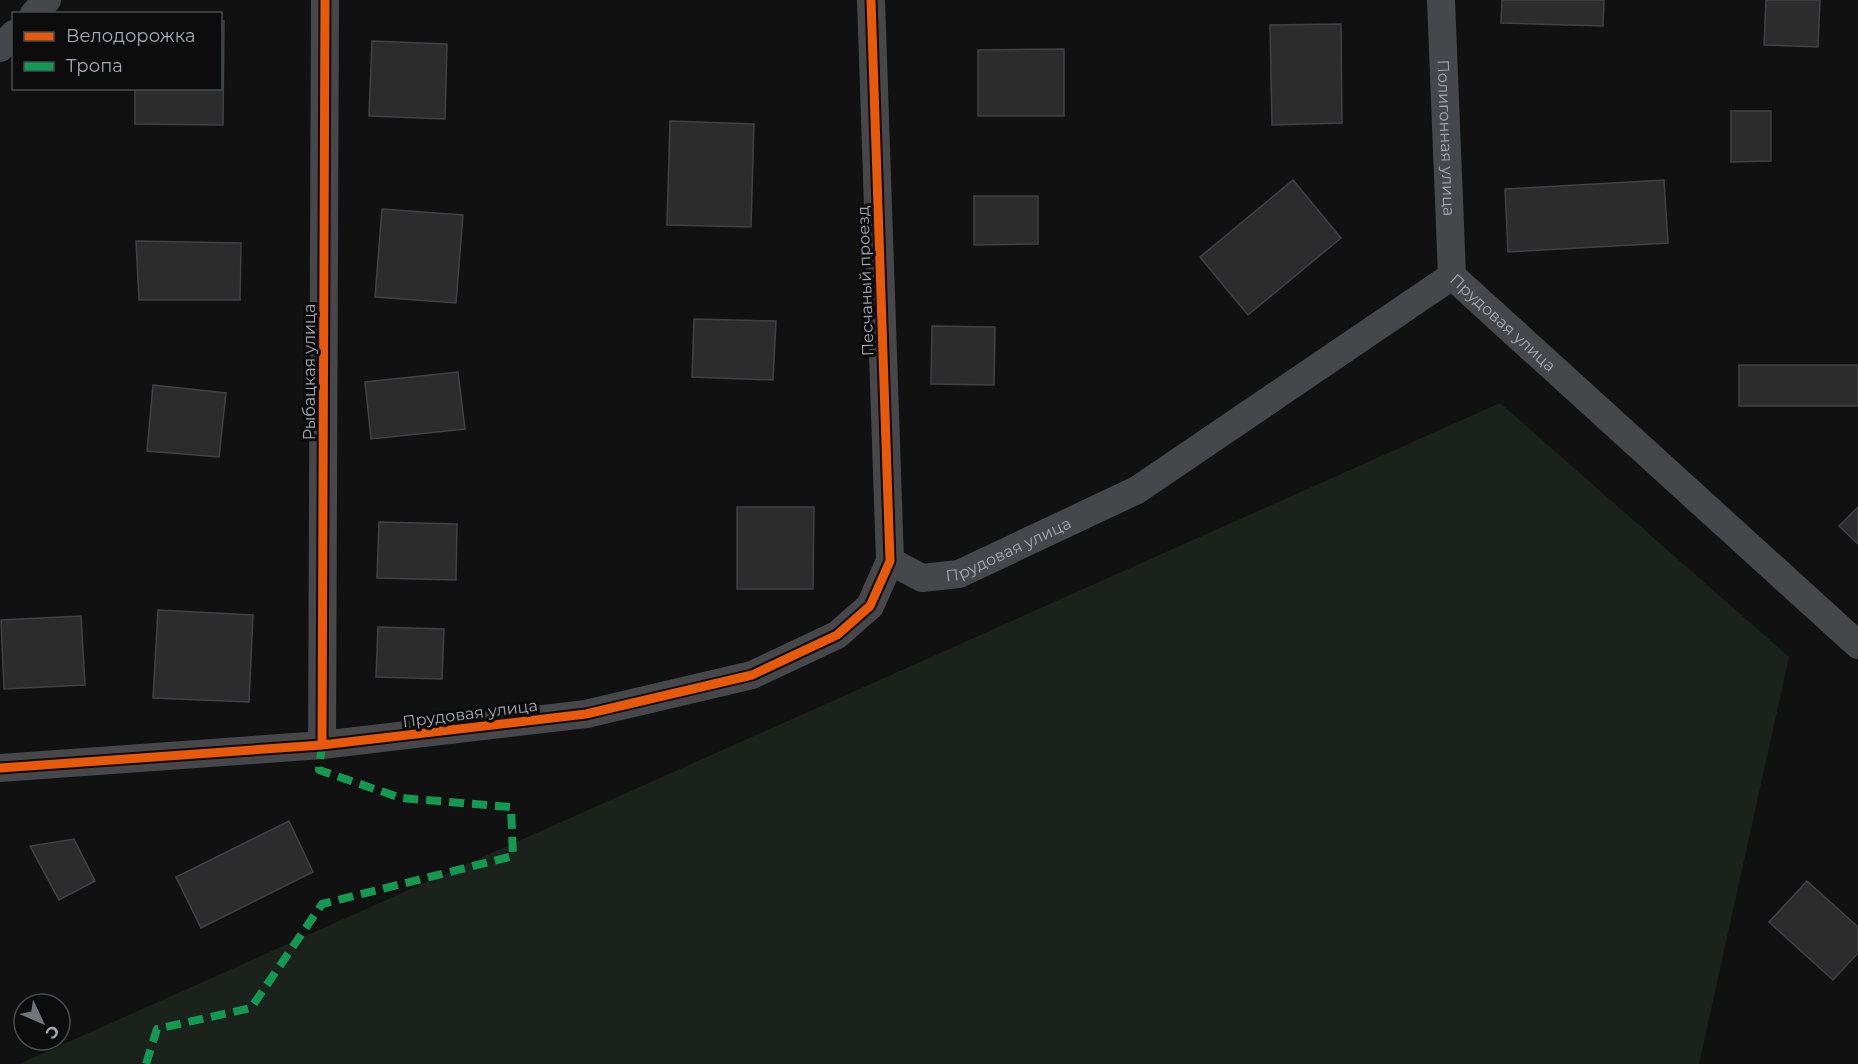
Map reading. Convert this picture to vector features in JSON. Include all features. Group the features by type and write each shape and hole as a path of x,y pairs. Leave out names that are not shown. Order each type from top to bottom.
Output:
{"street":[{"path":"36,12 47,0"},
{"name":"Рыбацкая улица","path":"322,745 325,0"},
{"name":"Песчаный проезд","path":"871,0 890,561"},
{"name":"Полигонная улица","path":"1441,0 1452,276"},
{"path":"0,48 12,36"},
{"name":"Прудовая улица","path":"0,768 322,745 586,714 752,675 837,635 870,606 890,561 922,578 959,573 1137,490 1452,276 1858,645"}],"shaded area":[{"path":"1500,403 1789,657 1699,1064 19,1064 46,1052 72,1052 72,1040"}],"building":[{"path":"1502,0 1604,0 1603,26 1501,23"},
{"path":"1766,0 1820,0 1818,47 1764,45"},
{"path":"222,21 224,21 223,125 135,124 135,90 222,90"},
{"path":"1341,24 1342,123 1272,125 1270,25"},
{"path":"372,41 447,44 445,119 369,116"},
{"path":"1064,49 1064,116 978,116 978,50"},
{"path":"1731,111 1771,111 1771,161 1731,162"},
{"path":"670,121 754,124 751,227 667,225"},
{"path":"1293,180 1341,238 1248,315 1200,257"},
{"path":"1664,180 1668,243 1508,252 1505,189"},
{"path":"974,196 1038,196 1038,244 974,245"},
{"path":"382,209 463,215 456,303 375,297"},
{"path":"136,241 241,243 240,300 139,300"},
{"path":"694,319 776,321 773,380 692,377"},
{"path":"932,326 995,327 994,385 931,384"},
{"path":"1739,365 1858,365 1858,406 1739,406"},
{"path":"458,372 465,429 371,439 365,382"},
{"path":"153,385 226,393 219,457 147,451"},
{"path":"737,507 814,507 813,589 737,589"},
{"path":"1858,507 1858,544 1839,526"},
{"path":"379,522 457,524 456,580 377,578"},
{"path":"158,610 253,615 249,702 153,698"},
{"path":"81,616 85,685 4,689 1,620"},
{"path":"378,627 444,629 442,679 376,677"},
{"path":"289,821 313,872 201,928 176,877"},
{"path":"74,839 95,881 59,900 30,846"},
{"path":"1807,881 1858,927 1858,953 1833,980 1769,922"}],"marked path":[{"path":"146,1064 157,1029 251,1008 322,904 513,856 511,807 401,798 319,770 322,745"}],"cycle path":[{"path":"322,745 325,0"},
{"path":"0,768 322,745 586,714 752,675 837,635 870,606 890,561 871,0"}]}
